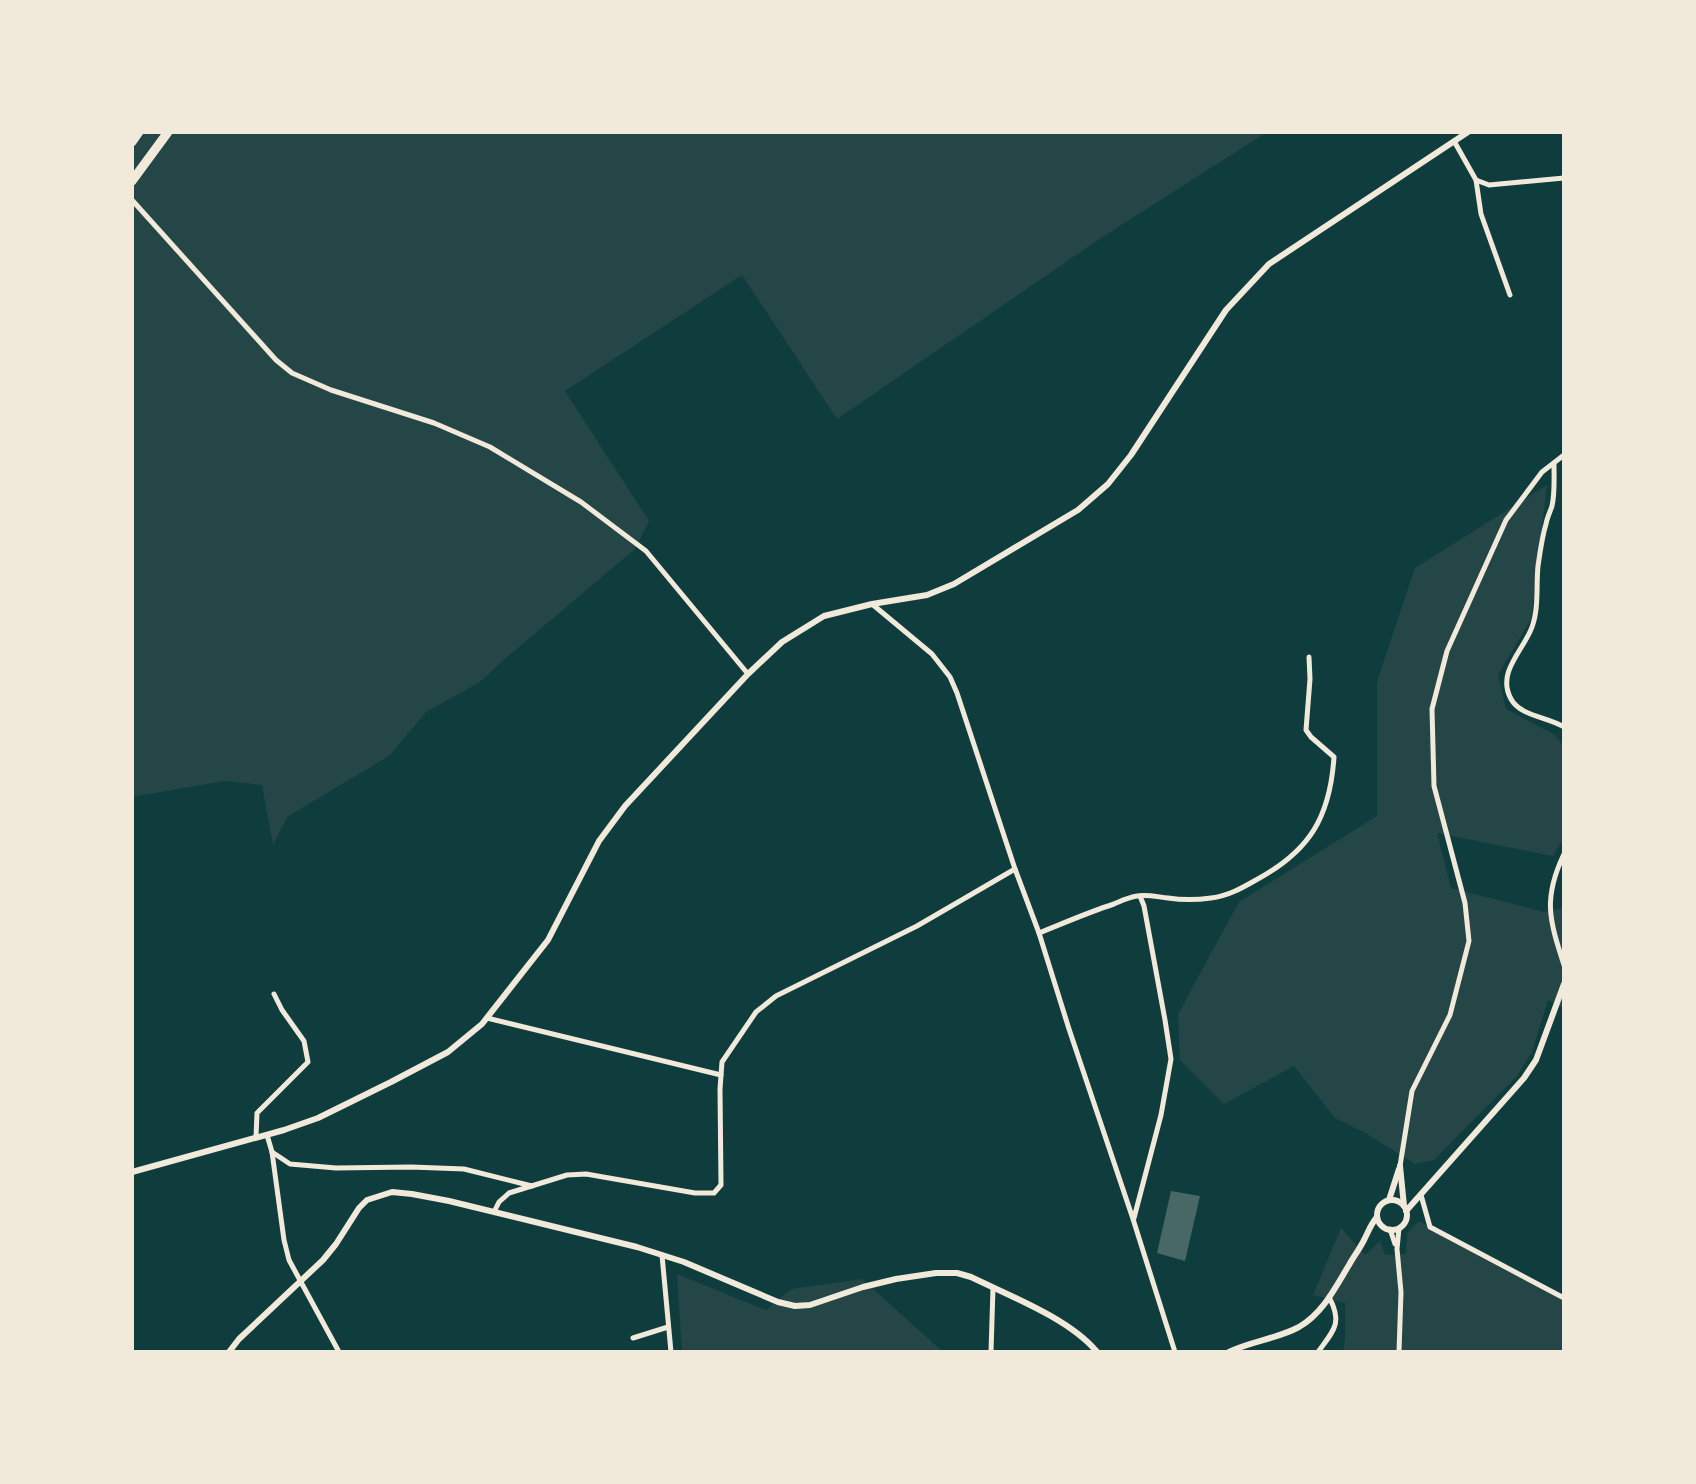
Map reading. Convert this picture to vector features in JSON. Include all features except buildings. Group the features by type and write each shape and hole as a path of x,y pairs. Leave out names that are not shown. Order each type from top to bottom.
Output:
{"highway":[{"path":"132,142 139,132"},
{"path":"132,181 168,132"}],"street":[{"path":"132,1172 318,1118 448,1052 487,1018 548,940 599,841 625,806 748,674 782,642 824,616 927,595 954,584 1078,510 1108,484 1123,465 1226,310 1269,264 1468,132"},
{"path":"1454,141 1476,180 1481,214 1510,295"},
{"path":"1476,180 1489,185 1564,178"},
{"path":"132,200 276,360 292,373 331,390 434,423 490,447 581,502 646,551 748,674"},
{"path":"1378,1220 1379,1207 1389,1200 1400,1166 1412,1091 1450,1015 1469,941 1465,903 1434,786 1432,709 1447,651 1506,520 1542,472 1564,455"},
{"path":"1554,463 1553,495 1538,569 1534,623 1509,668 1507,680 1511,701 1520,710 1564,727"},
{"path":"872,604 932,654 950,677 957,693 1039,933 1175,1352"},
{"path":"1039,933 1139,895 1185,899 1232,893 1284,863 1301,847 1318,824 1333,781 1334,757 1306,730 1309,657"},
{"path":"1564,854 1550,893 1550,909 1564,965"},
{"path":"494,1212 509,1193 567,1175 586,1174 695,1193 714,1193 721,1185 722,1062 756,1012 776,996 917,926 1015,869"},
{"path":"1133,1219 1161,1115 1171,1059 1144,906 1139,895"},
{"path":"1405,1209 1524,1078 1536,1060 1564,984"},
{"path":"256,1137 257,1113 308,1062 304,1041 274,994"},
{"path":"487,1018 721,1075"},
{"path":"267,1135 289,1260 339,1352"},
{"path":"272,1152 290,1164 336,1168 464,1169 533,1186"},
{"path":"1394,1229 1404,1222 1400,1166"},
{"path":"229,1352 323,1260 367,1200 392,1192 494,1212 637,1247 795,1306 810,1305 896,1279 957,1273 971,1277 1071,1328 1097,1352"},
{"path":"1420,1194 1430,1227 1564,1298"},
{"path":"1389,1200 1398,1201 1405,1209"},
{"path":"1378,1220 1394,1229"},
{"path":"1229,1352 1245,1344 1281,1335 1315,1315 1365,1238 1369,1226 1378,1220"},
{"path":"1394,1229 1401,1292 1399,1352"},
{"path":"662,1255 671,1352"},
{"path":"991,1352 993,1288"},
{"path":"1318,1352 1337,1321 1336,1310 1329,1297"},
{"path":"633,1338 668,1327"}],"shaded area":[{"path":"132,132 1267,132 1101,238 837,419 742,275 565,391 649,521 635,549 480,682 426,712 389,756 287,817 273,845 262,785 224,781 132,797"},
{"path":"1547,485 1531,619 1498,675 1506,709 1555,735 1564,747 1564,837 1553,856 1437,833 1451,888 1544,912 1564,908 1564,1008 1548,1000 1532,1052 1517,1076 1434,1160 1415,1164 1335,1118 1294,1066 1224,1104 1180,1060 1178,1014 1239,902 1377,816 1377,682 1415,568"},
{"path":"1419,1221 1564,1299 1564,1352 1343,1352 1345,1303 1313,1295 1341,1228 1365,1255 1380,1241 1385,1255 1406,1254 1407,1233"},
{"path":"677,1274 766,1310 791,1289 862,1279 943,1352 682,1352"}]}
